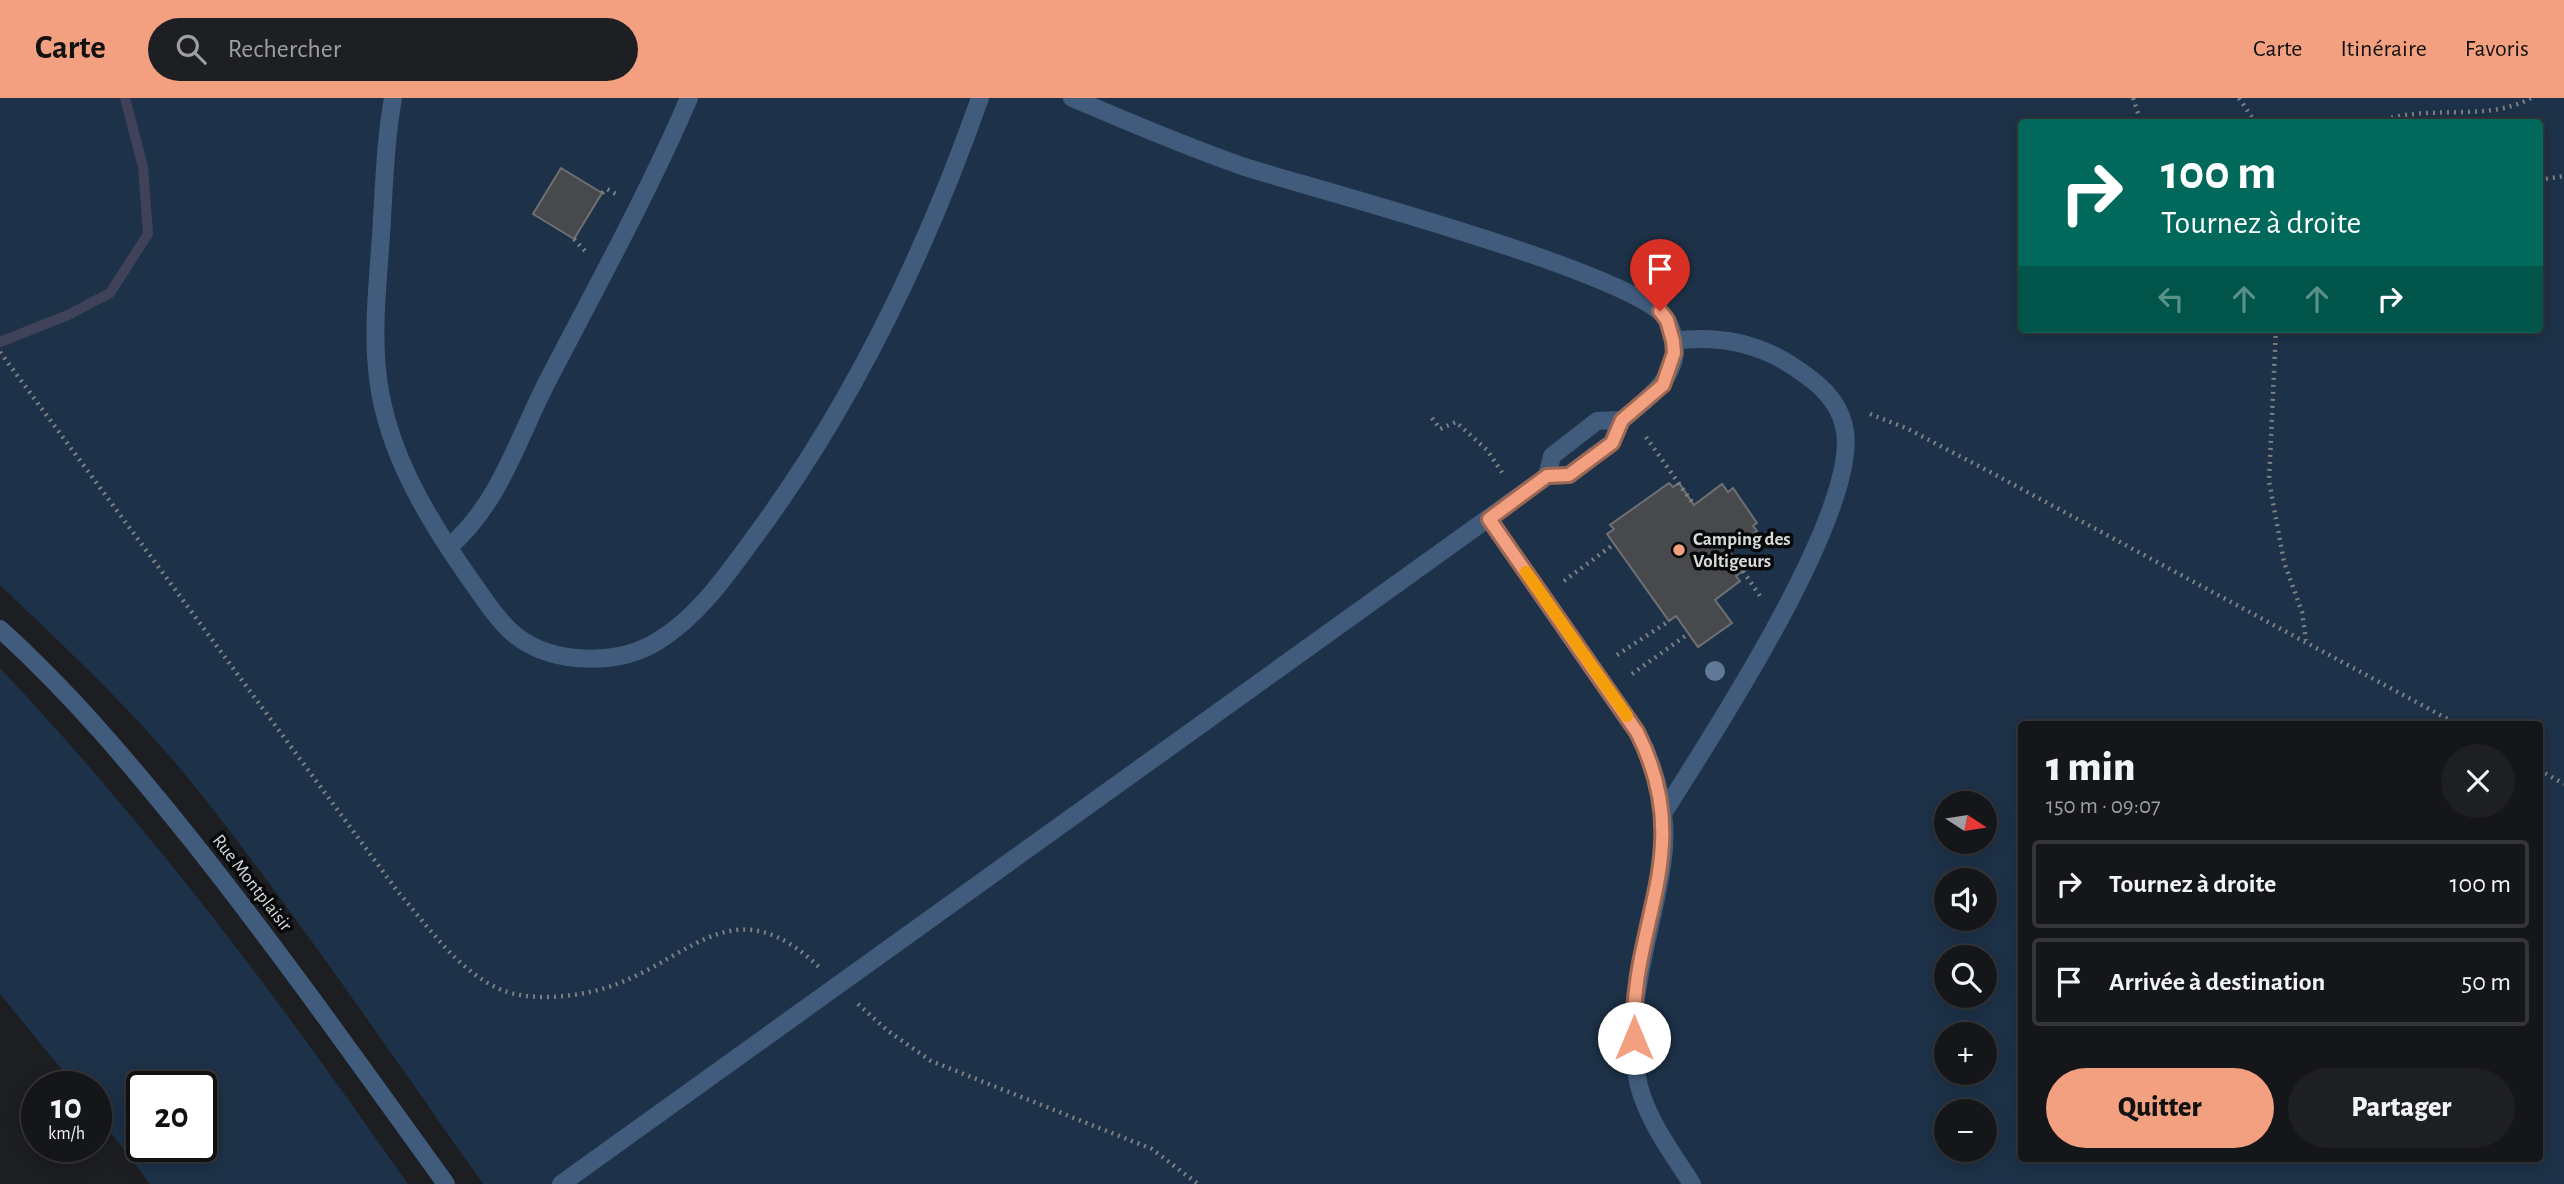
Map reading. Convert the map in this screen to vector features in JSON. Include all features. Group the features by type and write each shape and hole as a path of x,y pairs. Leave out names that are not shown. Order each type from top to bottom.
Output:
{"street":[{"path":"393,98 379,260 378,378 387,424 420,500 491,610 515,634 536,647 559,655 603,658 646,647 680,624 715,588 778,506 856,380 893,313 930,233 980,98"},
{"path":"449,547 477,521 503,478 544,387 655,176 690,98"},
{"path":"561,1184 1547,476 1569,475 1612,443 1622,420 1663,385 1674,353 1667,320 1660,311 1619,288 1519,250 1245,167 1072,98"},
{"path":"1662,815 1738,695 1791,596 1836,497 1847,443 1838,408 1829,395 1781,358 1718,338 1673,341"},
{"path":"1547,476 1552,456 1597,421 1622,420"},
{"path":"1489,519 1637,732 1652,762 1662,815 1663,864 1634,998 1634,1057 1640,1088 1649,1110 1692,1184"},
{"name":"Rue Montplaisir","path":"0,629 106,736 150,788 275,948 446,1184"}],"path":[{"path":"2133,98 2140,119"},
{"path":"2239,98 2253,119"},
{"path":"2396,119 2444,111 2504,109 2531,98"},
{"path":"2543,179 2564,176"},
{"path":"2276,333 2269,481 2284,562 2302,612 2306,641"},
{"path":"0,352 398,892 465,967 503,990 544,999 617,984 703,937 738,930 764,933 797,946 888,1031 931,1060 1152,1149 1198,1184"},
{"path":"1838,408 1871,415 1906,428 2452,721"},
{"path":"1432,418 1440,429 1456,422 1487,450 1518,497"},
{"path":"1646,437 1694,505"},
{"path":"1588,563 1614,544"},
{"path":"1642,639 1669,621"},
{"path":"1657,658 1688,634"},
{"path":"2543,772 2564,784"}],"shaded area":[{"path":"0,98 2564,98 2564,1184 483,1184 378,1034 233,836 196,788 126,708 0,585"},
{"path":"0,668 110,791 214,918 408,1184 150,1184 133,1162 217,1162 217,1071 126,1071 126,1152 112,1134 112,1071 63,1071 0,994"}],"building":[{"path":"561,168 602,193 574,239 533,214"},
{"path":"1669,483 1673,487 1679,483 1694,505 1722,484 1728,492 1733,488 1757,523 1753,526 1757,531 1729,551 1743,571 1736,576 1740,581 1715,600 1732,623 1698,647 1676,616 1669,621 1607,534 1614,529 1610,525"}],"waterway":[{"path":"0,342 68,315 110,293 148,234 143,167 125,98"}],"slow traffic":[{"path":"1526,572 1627,716"}],"place":[{"name":"Camping des Voltigeurs","path":"1679,550"}],"route":[{"path":"1634,1038 1634,998 1663,864 1664,821 1652,762 1637,732 1489,519 1547,476 1569,475 1612,443 1622,420 1663,385 1674,353 1672,335 1667,320 1660,311"}]}
